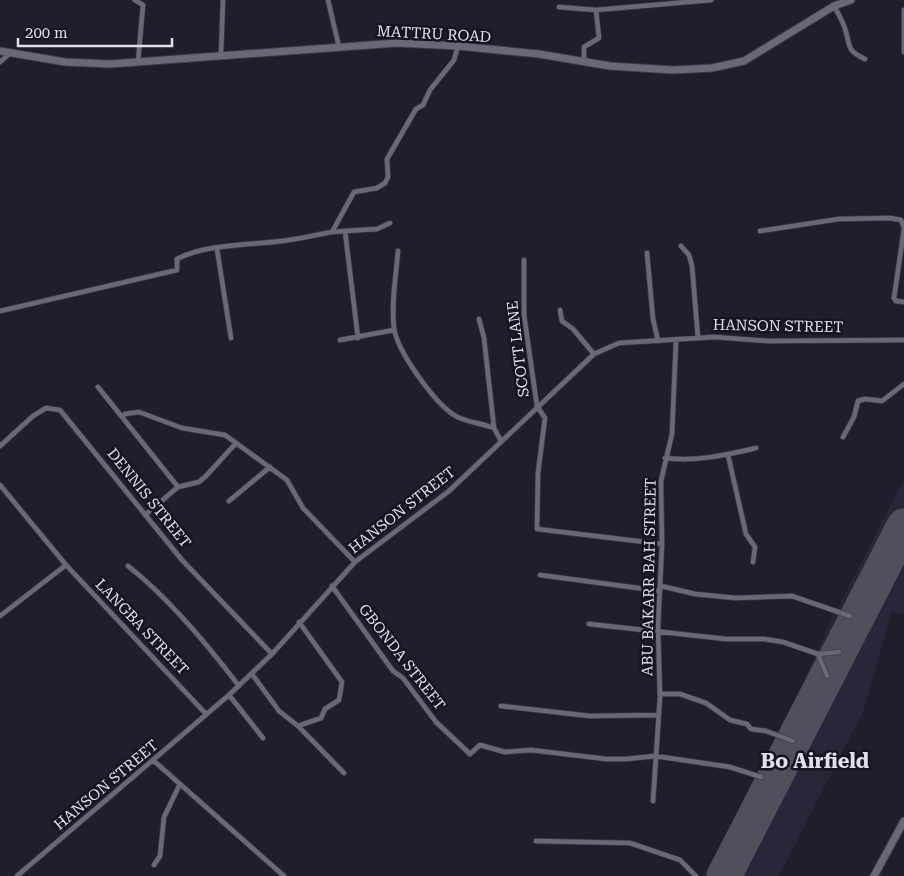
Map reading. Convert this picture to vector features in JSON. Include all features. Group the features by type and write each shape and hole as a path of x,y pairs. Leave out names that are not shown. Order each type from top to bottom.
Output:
{"main road":[{"name":"MATTRU ROAD","path":"0,51 9,54 88,64 397,43 458,46 584,62 673,70 730,65 758,54 834,6 851,0"},
{"path":"874,876 904,821"}],"street":[{"path":"135,0 143,5"},
{"path":"138,62 143,5 146,0"},
{"path":"221,55 224,0"},
{"path":"328,0 339,47"},
{"path":"559,7 596,10 711,0"},
{"path":"834,6 844,27 847,45 854,54 865,59"},
{"path":"584,62 584,46 599,38 596,10"},
{"path":"904,10 904,52"},
{"path":"332,232 354,192 377,188 385,183 388,177 387,159 416,109 423,105 430,90 454,60 458,46"},
{"path":"0,62 9,54"},
{"path":"760,231 840,219 890,218 901,220 904,229 902,258 894,298 896,301 904,302"},
{"path":"0,311 177,270 177,259 217,249 332,232 377,229 390,223"},
{"path":"345,231 358,338"},
{"path":"681,246 689,255 692,266 698,338"},
{"path":"217,249 231,338"},
{"path":"398,251 393,307 394,330 411,366 441,404 455,416 494,428"},
{"path":"647,253 658,341"},
{"name":"SCOTT LANE","path":"524,260 524,315 538,406 545,418 538,473 536,529 662,544"},
{"path":"560,310 562,321 573,329 594,354"},
{"path":"479,319 484,338 494,428 501,442"},
{"path":"340,340 394,330"},
{"name":"HANSON STREET","path":"17,876 229,695 272,654 354,562 449,491 594,354 619,343 676,341 729,336 768,341 904,340"},
{"name":"ABU BAKARR BAH STREET","path":"653,801 654,756 660,694 658,630 662,544 660,497 665,458 672,434 676,341"},
{"path":"843,437 854,417 858,401 865,399 882,401 904,384"},
{"path":"98,387 178,488"},
{"name":"DENNIS STREET","path":"0,446 33,416 46,408 60,410 182,560 272,654"},
{"path":"125,414 139,412 182,428 225,435 287,480 304,508 354,562"},
{"path":"145,515 178,488 199,482 236,443"},
{"path":"665,458 681,460 728,455 756,448"},
{"path":"728,455 746,534 755,547 753,562"},
{"path":"229,501 270,467"},
{"name":"LANGBA STREET","path":"0,485 66,566 206,714"},
{"path":"0,616 66,566"},
{"path":"128,566 144,578 166,602 217,658 238,686"},
{"path":"540,574 736,598 792,596 850,616"},
{"name":"GBONDA STREET","path":"332,586 393,671 403,678 436,722 470,754 480,745 504,752 532,750 606,759 654,756"},
{"path":"298,726 321,718 325,709 339,700 342,682 299,622"},
{"path":"589,624 658,630 726,639 764,639 783,642 818,654 839,652"},
{"path":"818,654 827,676"},
{"path":"252,674 280,711 298,726 344,773"},
{"path":"660,694 680,694 706,703 730,720 747,724 751,729 766,731 794,741"},
{"path":"229,695 263,738"},
{"path":"501,706 590,716 658,714"},
{"path":"654,756 730,767 761,777"},
{"path":"154,761 284,876"},
{"path":"154,865 160,856 164,818 180,784"},
{"path":"536,840 630,843 680,860 696,876"}],"shaded area":[{"path":"904,479 904,614 892,611 863,712 779,876 703,876 757,787 829,625"}],"runway":[{"path":"724,876 904,526"}],"district":[{"name":"Bo Airfield","path":"815,761"}]}
